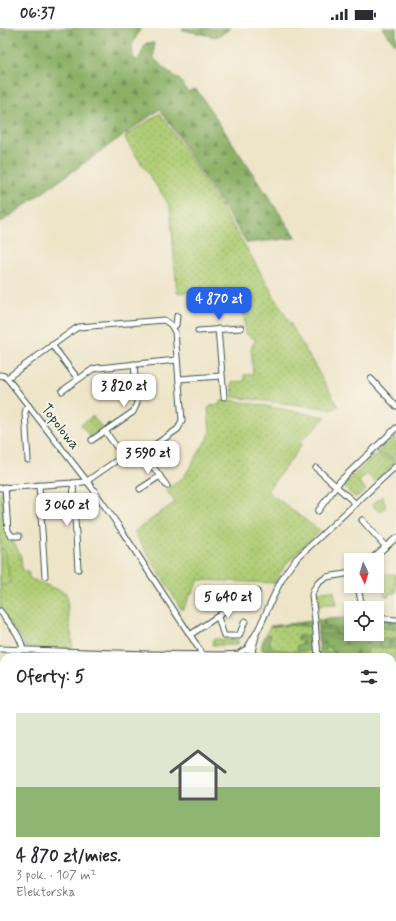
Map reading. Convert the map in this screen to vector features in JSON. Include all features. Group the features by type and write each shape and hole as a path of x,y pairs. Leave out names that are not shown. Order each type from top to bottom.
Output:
{"street":[{"path":"173,327 176,325 177,316"},
{"path":"4,376 79,327 162,320 169,323 175,332 182,420 178,429 143,453 123,456 87,481 3,487 8,531 12,536 19,536"},
{"path":"198,331 241,328"},
{"path":"218,330 224,397"},
{"path":"52,345 78,380"},
{"path":"62,391 93,369 177,360"},
{"path":"92,440 133,412 137,403 134,364"},
{"name":"Topolowa","path":"4,376 87,481 120,528 201,653"},
{"path":"179,379 221,376"},
{"path":"372,379 396,406"},
{"path":"28,460 25,413 29,406"},
{"path":"318,511 342,480 396,428"},
{"path":"105,431 123,456"},
{"path":"143,453 167,486"},
{"path":"241,653 243,650 251,653 258,631 280,581 290,565 396,466"},
{"path":"316,468 356,504"},
{"path":"140,490 160,476"},
{"path":"73,483 78,569"},
{"path":"39,485 45,576"},
{"path":"362,520 386,547"},
{"path":"379,553 396,538"},
{"path":"318,653 312,595 314,589 318,583 327,577 344,574"},
{"path":"190,636 224,612 226,598 228,596 257,592"},
{"path":"0,611 18,636 22,643 23,650"},
{"path":"218,617 224,636 239,636 245,621"},
{"path":"384,619 396,620"},
{"path":"0,649 90,653"}],"green space":[{"path":"0,28 141,28 132,45 133,57 138,61 146,43 154,43 154,58 165,69 180,80 188,92 193,89 197,90 296,238 247,243 160,109 0,223"},
{"path":"182,28 230,29 216,37 182,30"},
{"path":"382,28 396,28 396,45"},
{"path":"160,113 244,244 338,406 333,409 233,397 232,382 245,381 244,375 253,374 251,347 255,342 255,339 246,334 244,320 246,320 229,295 222,296 216,290 177,293 170,206 127,142 125,136"},
{"path":"231,400 326,417 300,442 302,445 267,491 320,531 289,561 275,583 199,580 182,610 134,532 175,502 166,490 184,477 210,434 208,408 211,407 211,405 221,404 221,401"},
{"path":"93,416 102,428 90,437 81,425"},
{"path":"396,436 396,459 376,453 392,440 390,437 393,439"},
{"path":"373,455 394,460 395,463 375,482 367,474 359,482 366,490 354,497 344,487 343,483 345,481 347,482 367,463 366,462"},
{"path":"3,490 6,532 14,542 21,557 22,569 29,573 29,578 66,593 73,650 26,647 0,609 0,491"},
{"path":"382,496 386,507 380,512 372,505"},
{"path":"0,549 4,549 11,583 0,586"},
{"path":"384,575 396,575 396,593 389,593 389,596 385,596"},
{"path":"334,591 336,605 315,606 314,592"},
{"path":"344,618 344,641 384,641 384,620 396,621 396,653 320,653 317,620"},
{"path":"344,618 344,628 318,627 317,620"},
{"path":"384,620 396,621 396,629 384,628"},
{"path":"314,621 316,653 265,653 262,649 262,644 264,643 262,643 270,626"},
{"path":"314,621 314,627 289,625 279,625 275,627 270,626"},
{"path":"318,629 344,630 344,635 318,634"},
{"path":"266,635 271,635 270,642 274,649 304,653 266,653 262,650 262,644 264,643 262,643"},
{"path":"298,636 312,636 312,648 307,651 297,650 298,645 301,645 303,641 300,639 298,640"},
{"path":"319,636 344,638 344,641 380,641 380,648 370,648 367,653 332,653 331,647 326,647 326,650 320,650"},
{"path":"213,639 238,640 238,645 212,645"},
{"path":"384,639 396,639 396,652 395,648 381,648 381,641 384,641"}]}
